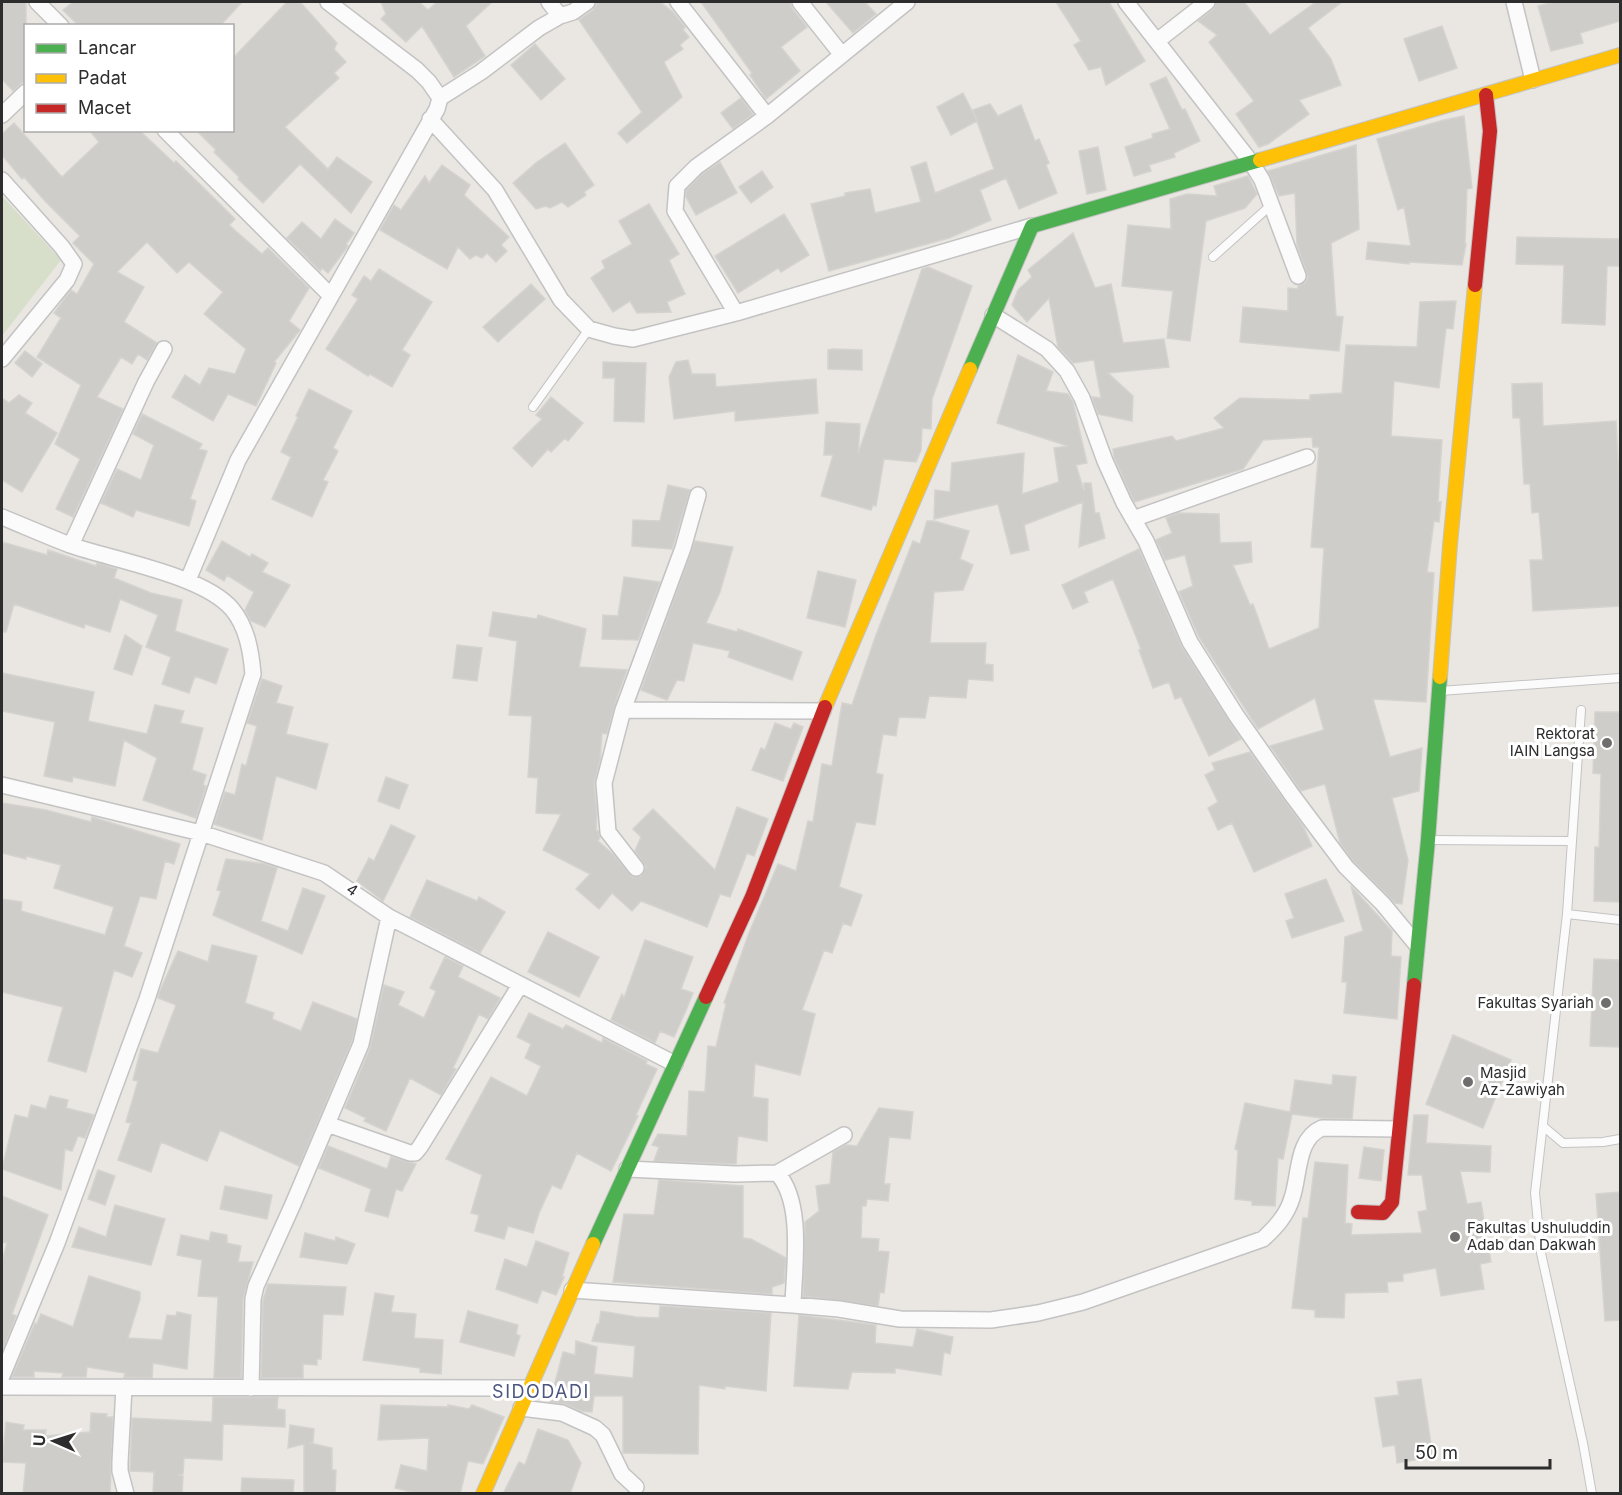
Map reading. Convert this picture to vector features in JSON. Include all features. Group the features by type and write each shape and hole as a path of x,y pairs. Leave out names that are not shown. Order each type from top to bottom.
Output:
{"street":[{"path":"37,2 59,24"},
{"path":"328,2 417,70 440,98"},
{"path":"549,2 560,16"},
{"path":"188,580 238,460 437,109 440,98 481,72 539,28 560,16 573,12 587,2"},
{"path":"678,2 767,116"},
{"path":"800,2 842,55"},
{"path":"736,313 675,211 677,186 696,167 767,116 907,2"},
{"path":"1126,2 1251,162 1262,180 1298,276"},
{"path":"1157,41 1207,2"},
{"path":"1514,2 1533,80"},
{"path":"430,119 495,190 561,300 589,329 633,339 736,313 1620,55"},
{"path":"2,115 24,94"},
{"path":"1358,1212 1382,1214 1389,1209 1392,1202 1428,840 1450,545 1490,131 1486,95"},
{"path":"167,132 330,295"},
{"path":"2,180 62,246 74,264 68,280 2,359"},
{"path":"483,1494 572,1290 752,897 823,711 1032,226"},
{"path":"993,315 1047,349 1067,371 1082,398 1105,461 1146,541 1190,642 1236,715 1292,795 1346,867 1383,904 1416,944"},
{"path":"71,545 146,382 164,349"},
{"path":"1133,519 1307,457"},
{"path":"636,868 609,832 604,783 622,710 683,548 698,495"},
{"path":"2,517 71,545 188,580 219,598 232,609 247,637 253,674 147,999 57,1243 2,1376"},
{"path":"622,710 823,711"},
{"name":"4","path":"2,785 201,833 324,873 389,917 675,1064"},
{"path":"251,1388 253,1299 256,1286 362,1044 389,917"},
{"path":"327,1124 415,1153 520,985"},
{"path":"572,1290 793,1305 838,1309 900,1319 991,1320 1038,1313 1083,1302 1263,1239 1280,1223 1292,1199 1301,1156 1307,1138 1313,1132 1322,1128 1398,1129"},
{"path":"627,1169 735,1174 777,1173 844,1135"},
{"path":"777,1173 787,1188 794,1213 793,1305"},
{"path":"2,1387 531,1388"},
{"path":"124,1387 120,1472 126,1494"},
{"path":"521,1408 562,1413 595,1428 603,1435 622,1474 636,1487"}],"lane":[{"path":"1213,257 1270,206"},
{"path":"533,407 589,329"},
{"path":"1439,691 1620,678"},
{"path":"1581,710 1567,914 1535,1193 1541,1253 1592,1494"},
{"path":"1428,840 1572,842"},
{"path":"1567,914 1620,921"},
{"path":"1544,1127 1563,1143 1603,1142 1620,1139"}],"green space":[{"path":"2,196 61,260 2,336"}],"building":[{"path":"2,2 26,2 24,81 13,91 2,79"},
{"path":"73,2 242,2 222,24 77,24 63,10"},
{"path":"287,2 300,2 337,43 334,49 346,62 334,73 339,78 285,127 328,169 337,157 372,182 351,213 300,164 263,203 238,179 239,177 198,132 234,132 234,57"},
{"path":"381,2 419,2 428,10 437,2 492,2 466,26 485,56 454,77 422,26 406,42 381,19 386,14"},
{"path":"598,2 660,2 673,12 685,27 683,30 689,37 680,45 683,49 664,62 682,97 627,143 618,133 642,112 579,20 593,10"},
{"path":"701,2 790,2 807,27 781,47 800,71 766,99 750,75 752,73"},
{"path":"826,2 865,2 876,14 853,33"},
{"path":"1056,2 1109,2 1145,61 1106,85 1101,67 1089,70 1074,45 1081,41"},
{"path":"1217,2 1244,2 1270,35 1316,2 1342,2 1308,28 1331,59 1341,85 1299,100 1309,114 1268,144 1259,147 1236,114 1254,101 1209,42 1217,35 1198,21 1213,9"},
{"path":"1554,2 1620,2 1620,21 1580,33 1583,43 1551,51 1538,6"},
{"path":"1442,26 1457,68 1419,81 1404,39"},
{"path":"535,44 565,79 541,100 511,65"},
{"path":"1166,77 1200,141 1174,153 1175,157 1149,165 1151,171 1134,176 1125,147 1153,138 1152,134 1170,129 1150,84"},
{"path":"963,93 977,121 951,135 937,107"},
{"path":"741,98 753,114 733,129 721,113"},
{"path":"990,104 998,116 1021,105 1035,141 1039,139 1049,163 1046,165 1057,193 1019,209 1006,178 980,190 991,220 949,238 829,271 811,204 845,196 845,193 870,189 875,213 921,202 911,167 926,162 935,193 994,169 973,110"},
{"path":"1464,116 1472,188 1467,189 1466,244 1462,265 1409,262 1409,264 1366,259 1368,242 1411,246 1404,207 1398,210 1377,139"},
{"path":"14,123 62,177 99,142 91,132 141,132 174,163 176,161 235,219 229,225 262,254 268,248 309,288 289,321 300,330 274,362 276,363 256,406 228,394 213,421 172,397 185,375 200,385 209,368 235,374 246,349 204,314 223,292 189,262 177,273 147,242 117,272 144,287 124,322 157,343 147,360 138,354 132,364 121,357 97,397 123,409 73,517 56,509 80,459 55,444 81,385 37,357 61,318 54,313 71,290 77,294 94,264 73,243 80,236 24,177 22,179 2,155 2,134"},
{"path":"565,143 594,185 584,192 586,195 568,207 562,202 550,208 546,206 536,209 513,183 537,162"},
{"path":"1356,145 1359,229 1331,243 1336,316 1343,317 1339,351 1240,342 1243,307 1288,311 1288,288 1298,289 1298,286 1305,283 1308,277 1297,245 1295,193 1279,196 1268,171"},
{"path":"1098,147 1106,190 1087,194 1079,151"},
{"path":"720,162 737,193 696,215 686,197 686,190 702,174"},
{"path":"442,165 470,185 464,195 509,237 501,245 507,251 496,262 487,253 482,258 476,255 470,259 458,247 447,269 380,230 394,205 401,210 425,176 429,183"},
{"path":"762,171 773,187 751,203 739,187"},
{"path":"1248,176 1257,194 1245,208 1206,221 1190,341 1167,338 1173,291 1122,286 1128,225 1171,229 1170,199 1187,194 1217,196 1214,186"},
{"path":"649,204 679,254 669,260 685,294 667,302 671,312 637,313 630,301 613,312 591,278 605,268 602,261 632,244 619,221"},
{"path":"784,214 809,255 781,272 778,268 738,293 715,256"},
{"path":"335,219 354,233 346,244 348,246 328,273 322,268 320,271 287,238 302,222 321,239"},
{"path":"1073,233 1095,288 1111,284 1123,343 1164,339 1169,367 1108,373 1133,396 1132,421 1098,414 1092,397 1101,398 1094,360 1073,363 1058,347 1049,298 1027,322 1012,305 1018,290 1032,277 1028,270"},
{"path":"1517,237 1620,239 1620,266 1607,266 1605,325 1562,323 1564,265 1516,264"},
{"path":"928,267 972,286 932,399 931,429 922,428 921,450 916,462 884,459 876,506 873,505 871,510 821,496 833,455 824,455 826,422 860,424 858,454 922,269"},
{"path":"379,269 432,302 402,350 410,355 392,387 370,374 368,376 326,349 358,299 352,295 364,276 371,281"},
{"path":"531,284 545,299 498,342 483,327"},
{"path":"1456,301 1453,329 1446,328 1439,388 1394,381 1391,436 1442,440 1439,522 1434,521 1427,572 1434,573 1426,702 1373,699 1390,757 1422,748 1419,791 1392,798 1408,860 1402,904 1395,903 1353,861 1340,843 1325,784 1301,791 1270,746 1324,730 1315,698 1258,729 1199,637 1179,592 1193,586 1185,555 1165,560 1156,540 1172,533 1166,518 1178,513 1219,514 1220,543 1251,542 1252,562 1233,565 1250,605 1253,604 1269,649 1319,628 1324,548 1311,547 1319,447 1313,447 1312,437 1263,440 1243,469 1134,502 1114,457 1113,449 1172,436 1176,441 1224,428 1214,418 1240,398 1310,400 1310,395 1342,393 1346,345 1417,347 1420,302"},
{"path":"828,350 862,350 862,370 828,369"},
{"path":"25,351 42,364 32,377 15,363"},
{"path":"1018,355 1053,372 1046,391 1068,394 1073,402 1087,463 1076,465 1084,491 1084,483 1091,483 1095,513 1099,513 1105,538 1079,547 1083,502 1024,525 1029,550 1011,554 998,504 934,519 935,490 950,492 952,463 1024,453 1022,494 1059,482 1054,448 1068,446 997,423"},
{"path":"688,360 692,374 715,374 716,387 816,379 818,413 735,421 735,411 674,419 669,377 676,362"},
{"path":"603,362 646,363 644,422 614,421 615,378 603,378"},
{"path":"1542,383 1543,426 1616,421 1620,500 1620,606 1533,611 1530,560 1543,560 1539,512 1532,513 1530,484 1524,484 1520,418 1513,418 1512,384"},
{"path":"309,389 352,411 333,448 338,451 323,480 328,482 312,517 272,499 291,457 281,452"},
{"path":"19,395 32,403 25,413 57,433 22,492 2,480 2,398 9,403"},
{"path":"551,397 583,423 568,441 565,438 551,452 548,449 532,467 513,448 542,419 536,415"},
{"path":"142,414 202,444 199,449 207,451 190,499 196,501 189,526 136,510 133,517 101,503 117,469 141,480 154,445 133,434"},
{"path":"668,485 690,490 672,549 632,546 633,520 660,521"},
{"path":"927,521 969,531 960,559 973,565 963,590 934,592 930,643 986,643 985,664 993,665 993,681 968,679 966,698 929,696 925,718 899,717 896,736 883,734 876,773 883,775 875,825 856,822 839,887 862,895 851,926 843,923 832,953 824,950 802,1010 815,1014 800,1075 755,1064 753,1097 768,1099 767,1141 738,1136 736,1164 654,1161 659,1147 652,1145 658,1134 687,1136 689,1091 705,1092 708,1046 716,1047 726,1004 724,1003 749,933 778,864 796,871 808,821 813,822 822,764 832,766 842,703 852,705 876,635 913,541 920,544"},
{"path":"222,541 250,557 252,554 268,563 262,572 290,585 265,627 251,621 245,610 254,592 227,575 224,581 206,570"},
{"path":"695,541 733,547 720,592 706,623 737,632 738,629 802,652 792,680 728,657 730,651 693,643 684,681 677,680 667,700 641,690"},
{"path":"2,542 47,555 48,550 96,566 97,563 117,569 114,578 151,593 182,600 175,631 228,649 216,684 195,676 189,693 162,684 171,657 146,647 158,615 120,599 110,632 85,624 84,628 14,604 6,632 2,632"},
{"path":"1139,549 1182,647 1241,739 1209,756 1181,697 1175,699 1169,682 1153,688 1139,650 1141,649 1113,579 1084,592 1088,602 1073,609 1062,585"},
{"path":"818,571 856,580 845,627 807,618"},
{"path":"624,577 660,582 638,640 602,639 603,615 618,616"},
{"path":"493,612 537,619 538,615 586,629 579,667 627,670 607,734 602,733 600,760 594,784 596,830 600,837 598,841 614,855 632,877 641,876 646,867 635,851 641,837 633,829 653,809 715,870 737,807 768,819 754,856 747,853 730,897 720,894 707,927 641,901 632,911 612,893 599,909 576,889 590,874 543,850 561,814 536,813 538,778 528,777 532,716 509,715 517,641 489,636"},
{"path":"125,635 142,646 132,675 114,669"},
{"path":"457,645 482,648 477,681 453,678"},
{"path":"2,673 94,692 88,721 147,734 155,705 184,711 180,723 203,728 192,770 206,775 203,785 206,786 196,818 143,800 157,758 124,740 115,786 73,777 72,782 44,776 55,722 2,711"},
{"path":"262,679 282,686 276,703 293,707 286,734 328,744 316,789 276,776 262,840 214,824 225,792 235,795 242,764 246,766 257,726 247,723"},
{"path":"1595,712 1620,712 1620,902 1594,901 1595,847 1599,847 1601,774 1593,773"},
{"path":"775,723 791,729 794,723 803,727 783,781 752,770 761,748 765,750"},
{"path":"1250,752 1303,826 1312,846 1254,872 1232,823 1218,830 1208,808 1218,802 1205,775 1215,770 1212,763"},
{"path":"386,777 408,785 399,809 378,801"},
{"path":"2,803 46,810 91,822 92,817 180,844 174,864 165,861 156,899 140,896 124,946 142,953 132,977 114,970 86,1072 48,1061 63,1007 2,992 2,899 22,902 21,911 105,935 114,907 54,888 61,865 26,856 26,859 2,853"},
{"path":"391,825 415,836 383,901 357,881 369,858 374,861"},
{"path":"226,859 265,864 277,868 261,921 288,931 303,888 325,896 302,954 213,915 221,891 217,890"},
{"path":"1326,879 1344,921 1292,938 1286,921 1294,918 1285,894"},
{"path":"427,880 477,901 479,897 505,912 480,953 410,917"},
{"path":"1351,886 1392,931 1391,956 1401,957 1397,1019 1344,1013 1347,982 1342,982 1345,937 1363,931"},
{"path":"548,932 599,957 579,997 528,972"},
{"path":"645,940 693,957 681,989 693,993 687,1008 674,1037 660,1031 655,1043 611,1020 622,994 624,998"},
{"path":"212,945 257,956 245,1003 274,1013 272,1019 301,1031 313,1002 357,1019 352,1041 299,1166 220,1130 207,1161 161,1142 151,1172 118,1160 131,1123 126,1122 138,1081 133,1080 141,1049 158,1053 176,1005 158,998 159,993 178,951 208,962"},
{"path":"445,957 463,966 458,977 500,998 488,1019 479,1014 453,1068 456,1069 441,1095 410,1078 386,1131 364,1121 366,1118 345,1108 370,1048 384,985 404,992 398,1005 424,1018 436,991 430,988"},
{"name":"Fakultas Syariah","path":"1594,959 1620,960 1620,1047 1590,1046"},
{"path":"529,1013 563,1029 566,1025 602,1043 603,1038 647,1061 646,1064 657,1069 636,1115 638,1116 611,1171 577,1153 561,1189 552,1185 533,1233 508,1226 504,1239 475,1231 479,1215 471,1213 482,1175 446,1159 491,1077 527,1096 541,1066 525,1058 531,1044 517,1037"},
{"name":"Masjid Az-Zawiyah","path":"1453,1035 1511,1060 1483,1128 1426,1104"},
{"path":"1333,1075 1356,1077 1352,1119 1292,1114 1283,1159 1278,1158 1275,1206 1252,1205 1252,1201 1235,1199 1238,1150 1235,1149 1245,1103 1290,1112 1295,1080 1332,1085"},
{"path":"50,1096 68,1100 66,1108 94,1115 85,1138 78,1136 72,1151 65,1149 61,1190 2,1169 15,1115 28,1118 31,1105 46,1109"},
{"path":"879,1108 913,1112 910,1139 889,1137 884,1184 890,1184 888,1201 867,1199 866,1206 862,1206 861,1238 879,1239 878,1251 889,1252 884,1293 880,1292 878,1306 803,1296 805,1222 819,1211 816,1186 830,1184 833,1152 846,1145 857,1146"},
{"path":"1414,1115 1428,1115 1426,1143 1491,1146 1490,1172 1460,1171 1467,1204 1481,1202 1491,1262 1480,1264 1484,1289 1441,1296 1436,1268 1403,1274 1403,1281 1387,1282 1388,1292 1345,1293 1344,1318 1315,1317 1315,1310 1292,1308 1303,1218 1308,1218 1315,1162 1348,1165 1345,1223 1352,1224 1351,1235 1422,1233 1418,1212 1427,1210 1422,1175 1408,1175"},
{"path":"328,1146 387,1169 391,1157 416,1164 402,1191 396,1189 388,1217 365,1211 371,1189 319,1168"},
{"path":"1364,1147 1384,1150 1381,1181 1359,1178"},
{"path":"98,1170 115,1176 105,1205 88,1199"},
{"path":"659,1180 743,1186 743,1238 751,1239 786,1258 784,1283 772,1287 772,1294 613,1282 624,1214 654,1215"},
{"path":"225,1186 272,1195 267,1219 220,1209"},
{"path":"1620,1192 1620,1320 1605,1321 1596,1194"},
{"path":"2,1196 48,1215 12,1314 16,1316 2,1352 2,1261 7,1243 2,1242"},
{"path":"115,1205 165,1219 151,1265 72,1247 79,1227 106,1237"},
{"path":"211,1232 227,1235 227,1243 241,1246 238,1262 253,1262 243,1299 241,1378 214,1378 218,1297 198,1296 202,1260 177,1255 181,1235 209,1241"},
{"path":"305,1233 335,1241 336,1237 355,1244 347,1264 300,1257"},
{"path":"536,1241 569,1253 562,1277 564,1277 556,1295 542,1290 537,1303 496,1289 505,1259 527,1267"},
{"path":"89,1276 140,1292 128,1338 162,1340 167,1315 176,1316 177,1312 191,1315 187,1369 153,1363 152,1378 124,1377 125,1373 87,1367 86,1377 62,1377 63,1373 34,1371 34,1377 12,1377 41,1314 73,1327"},
{"path":"268,1284 346,1287 343,1315 323,1314 321,1359 317,1359 317,1365 303,1364 303,1378 261,1378 263,1300"},
{"path":"375,1293 394,1296 391,1312 416,1314 414,1338 443,1340 441,1374 420,1372 420,1368 363,1360"},
{"path":"660,1306 771,1313 766,1391 699,1385 698,1454 623,1453 623,1396 594,1396 592,1412 550,1402 563,1352 575,1355 576,1341 597,1347 594,1374 633,1378 635,1346 592,1341 597,1324 599,1324 601,1311 659,1318"},
{"path":"468,1311 518,1325 516,1334 520,1336 514,1356 460,1342"},
{"path":"799,1315 876,1325 875,1343 913,1347 917,1329 953,1337 950,1354 944,1352 941,1375 895,1368 895,1373 852,1372 848,1389 794,1386"},
{"path":"1421,1379 1433,1457 1397,1463 1395,1445 1383,1447 1375,1398 1399,1395 1397,1382"},
{"path":"213,1397 278,1397 277,1409 285,1410 285,1427 223,1424 222,1460 184,1458 183,1474 178,1475 183,1476 182,1494 153,1494 154,1472 130,1471 132,1418 212,1422"},
{"path":"381,1405 448,1407 448,1405 469,1409 472,1405 504,1417 483,1464 468,1461 460,1494 419,1494 395,1488 401,1465 427,1471 429,1438 378,1440"},
{"path":"91,1413 107,1414 106,1417 113,1417 110,1494 23,1494 26,1463 2,1462 6,1422 24,1425 23,1430 46,1430 45,1436 90,1432"},
{"path":"290,1425 314,1429 313,1442 310,1443 332,1448 332,1470 336,1470 335,1494 304,1494 304,1444 288,1448"},
{"path":"538,1429 568,1440 581,1463 570,1494 503,1494 519,1462 525,1465"},
{"path":"242,1478 294,1480 293,1494 241,1494"}],"traffic: fast":[{"path":"970,369 1032,226 1260,160"},
{"path":"1414,985 1440,677"},
{"path":"593,1244 706,997"}],"traffic: slow":[{"path":"1260,160 1620,55"},
{"path":"1440,677 1475,285"},
{"path":"825,707 970,369"},
{"path":"483,1494 593,1244"}],"traffic: jam":[{"path":"1475,285 1490,131 1486,95"},
{"path":"706,997 752,897 825,707"},
{"path":"1358,1212 1383,1213 1392,1202 1414,985"}],"place":[{"name":"Rektorat IAIN Langsa","path":"1607,743"},
{"name":"Fakultas Syariah","path":"1606,1003"},
{"name":"Masjid Az-Zawiyah","path":"1468,1082"},
{"name":"Fakultas Ushuluddin Adab dan Dakwah","path":"1455,1237"}],"district":[{"name":"SIDODADI","path":"541,1392"}]}
